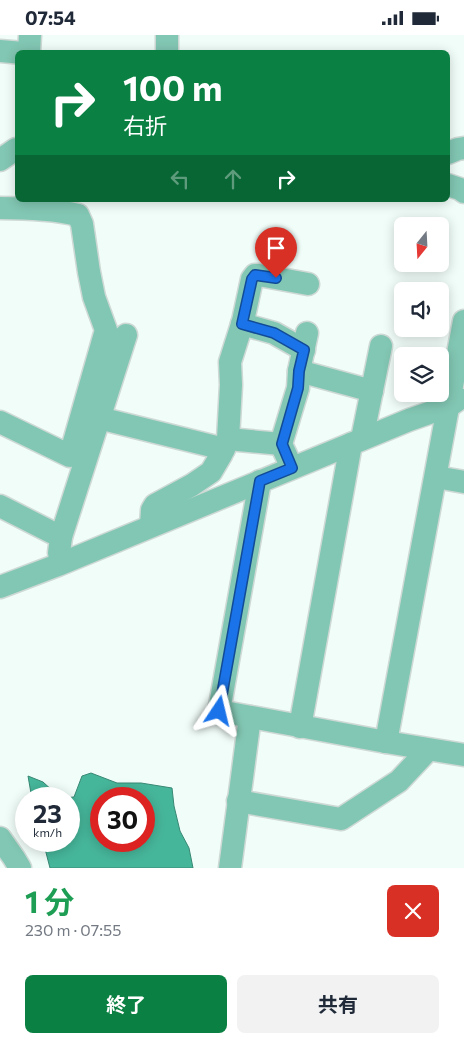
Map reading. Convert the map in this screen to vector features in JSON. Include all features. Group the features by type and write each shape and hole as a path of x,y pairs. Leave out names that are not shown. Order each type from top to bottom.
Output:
{"street":[{"path":"29,50 30,35"},
{"path":"167,35 167,50"},
{"path":"0,51 15,52"},
{"path":"450,152 464,149"},
{"path":"450,186 464,192"},
{"path":"0,208 63,212 78,215 82,224 94,297 106,329 70,456 0,422"},
{"path":"152,526 152,510 155,505 192,485 211,472 226,444 231,385 230,362 242,324 252,279 255,275 308,284"},
{"path":"386,743 436,477 457,401 464,321"},
{"path":"242,324 274,333 372,391"},
{"path":"58,565 61,537 126,335"},
{"path":"300,727 357,442 372,391 381,346"},
{"path":"292,468 282,444 298,388 303,351"},
{"path":"0,587 457,401"},
{"path":"99,418 226,444 282,444"},
{"path":"436,477 464,482"},
{"path":"260,481 219,711 386,743 464,755"},
{"path":"0,506 61,537"},
{"path":"230,868 250,717"},
{"path":"238,801 341,819 399,781 428,749"},
{"path":"0,838 20,868"}],"shaded area":[{"path":"91,773 117,783 141,783 172,788 180,831 189,848 193,868 50,868 46,852 80,852 80,787 78,787 82,776"},
{"path":"28,776 43,782 48,787 30,787"}],"route":[{"path":"219,711 260,481 292,468 282,444 298,388 299,371 304,350 274,333 242,324 252,279 255,275 276,278"}]}
